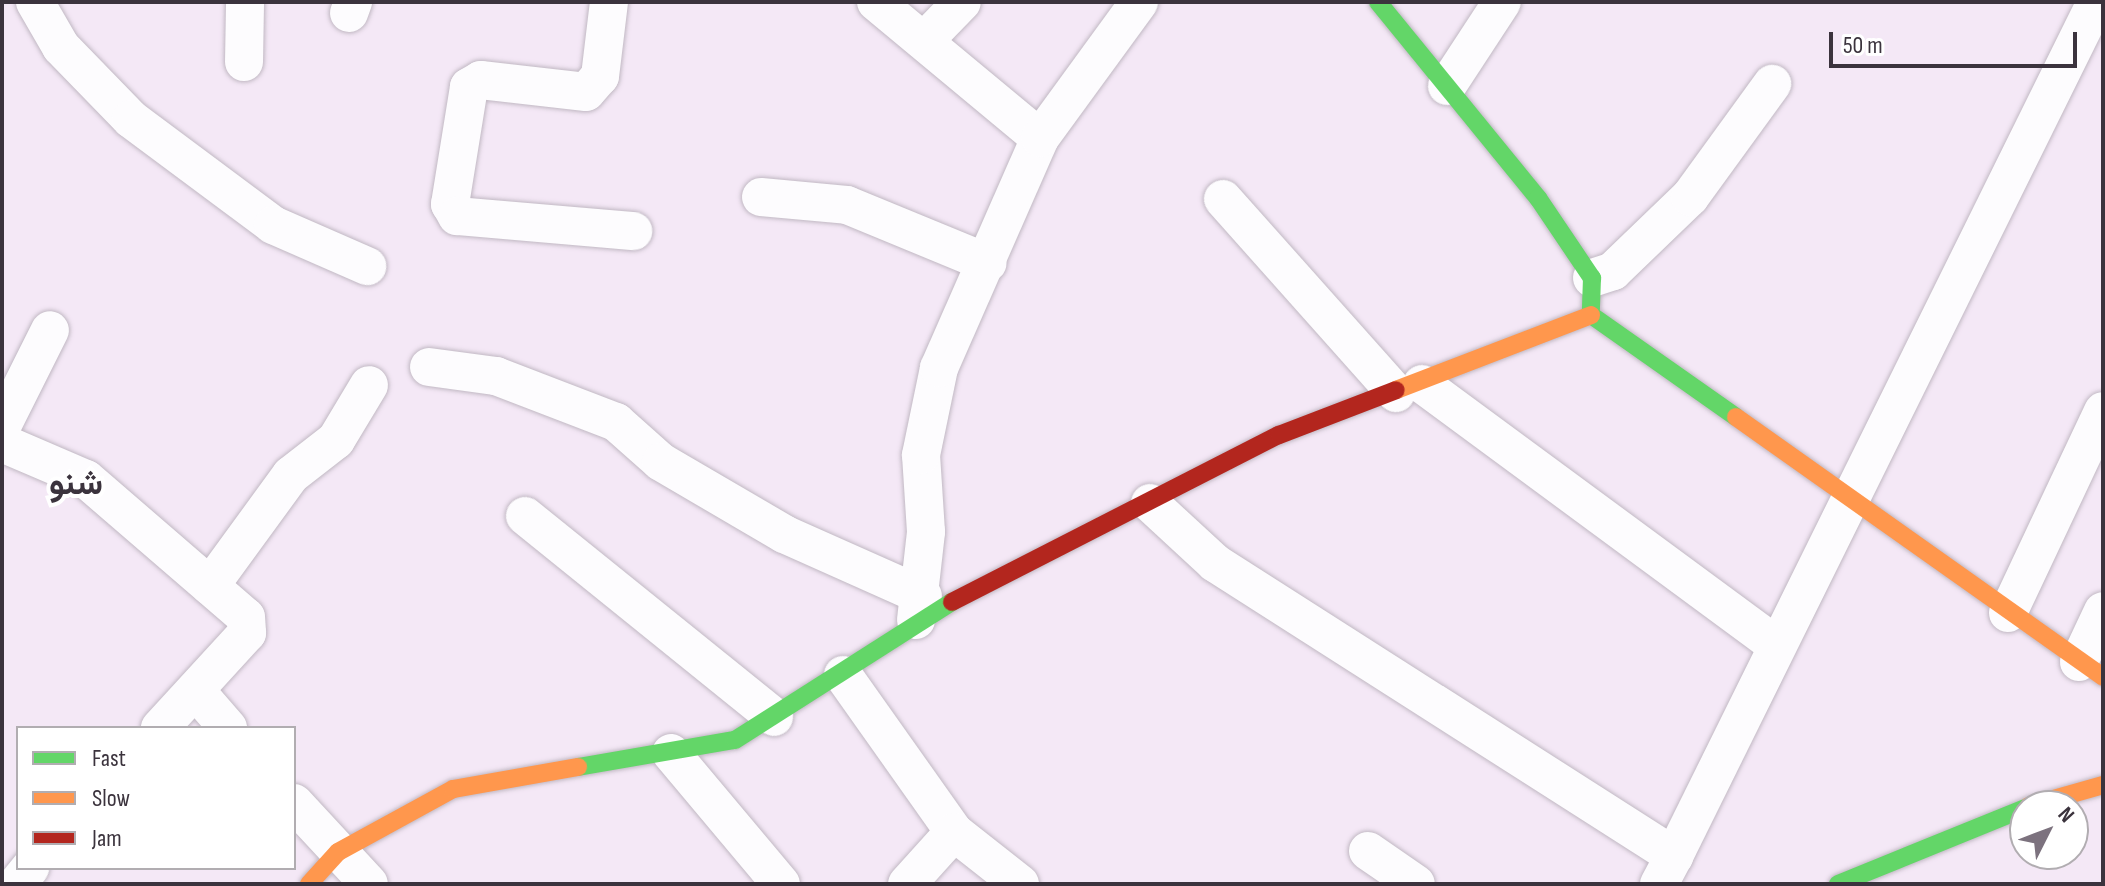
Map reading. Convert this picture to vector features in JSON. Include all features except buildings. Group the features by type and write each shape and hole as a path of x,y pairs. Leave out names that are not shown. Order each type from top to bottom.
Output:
{"street":[{"path":"35,2 94,87 155,139 273,225 367,266"},
{"path":"244,62 245,2"},
{"path":"609,2 600,76 586,92 481,80 469,87 450,204 457,216 633,231"},
{"path":"876,2 1040,138"},
{"path":"924,41 962,2"},
{"path":"920,608 925,413 956,322 988,263 1040,138 1139,2"},
{"path":"1378,2 1538,198 1592,296 1847,499 2091,669 2103,611"},
{"path":"1447,86 1502,2"},
{"path":"1150,503 1215,563 1667,870 1847,499 2096,2"},
{"path":"309,884 338,852 453,789 735,740 843,675 920,608 1150,503 1279,435 1409,388 1592,296 1613,271 1690,197 1772,84"},
{"path":"761,197 847,205 988,263"},
{"path":"1223,199 1409,388 1776,645"},
{"path":"2,426 50,330"},
{"path":"429,367 496,376 616,422 661,462 920,608"},
{"path":"210,586 291,475 345,429 369,385"},
{"path":"2008,613 2103,411"},
{"path":"2,443 86,479 210,586 250,629 162,726"},
{"path":"525,516 774,717"},
{"path":"843,675 954,832 1020,884"},
{"path":"196,691 226,726"},
{"path":"671,753 781,884"},
{"path":"296,805 369,884"},
{"path":"1838,884 2009,814"},
{"path":"907,884 954,832"},
{"path":"1368,851 1416,884"}],"traffic: fast":[{"path":"1378,2 1538,198 1592,278 1591,315 1736,417"},
{"path":"578,767 735,740 952,602"},
{"path":"1838,884 2009,815"}],"traffic: slow":[{"path":"1396,390 1591,315"},
{"path":"1736,417 2103,677"},
{"path":"309,884 338,852 453,789 578,767"},
{"path":"2085,790 2103,785"}],"traffic: jam":[{"path":"952,602 1279,435 1396,390"}],"district":[{"name":"شنو","path":"76,484"}]}
